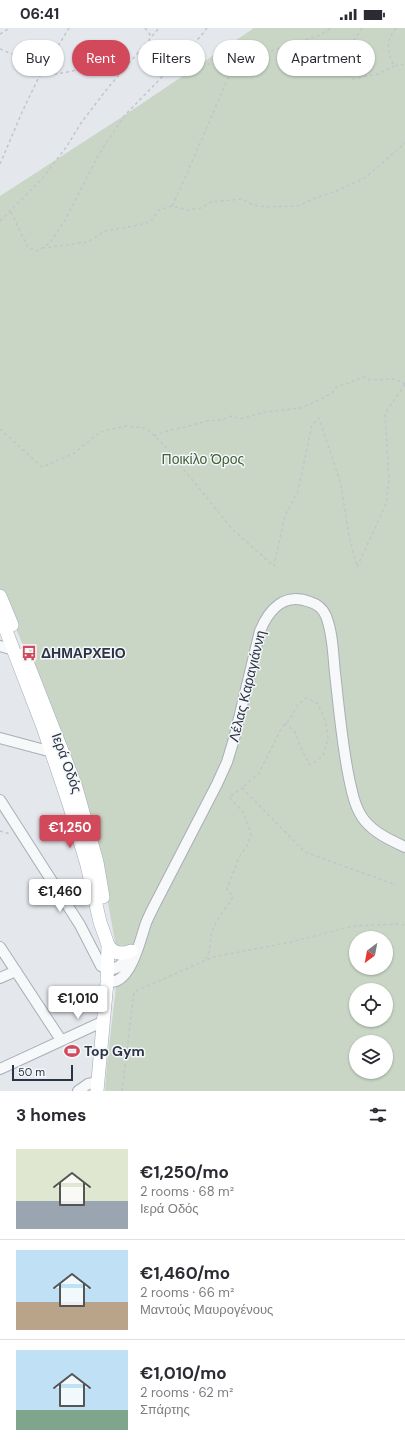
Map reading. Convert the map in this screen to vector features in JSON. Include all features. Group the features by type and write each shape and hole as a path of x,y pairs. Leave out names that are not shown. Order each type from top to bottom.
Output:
{"main road":[{"name":"Ιερά Οδός","path":"0,596 42,698 75,784 97,862 108,922 107,982 98,1087"},
{"name":"Ιερά Οδός","path":"0,615 70,804 87,865 100,922 107,942"},
{"path":"107,942 113,951 119,953 131,951"}],"street":[{"name":"Λέλας Καραγιάννη","path":"107,968 115,968 125,962 146,924 227,762 260,631 263,623 274,607 287,600 304,599 320,608 325,614 331,637 346,763 353,797 363,819 371,827 379,834 405,847"},
{"path":"0,646 14,650"},
{"path":"0,738 52,752"},
{"path":"0,800 80,925 99,963 101,966 107,968"},
{"name":"Λέλας Καραγιάννη","path":"107,982 115,982 128,970 137,953 146,924"},
{"path":"0,947 61,1040"},
{"path":"0,978 16,971"},
{"path":"0,1069 104,1021"},
{"path":"78,1091 88,1084 98,1087"}],"path":[{"path":"0,34 10,28"},
{"path":"62,40 69,28"},
{"path":"145,28 151,36"},
{"path":"148,40 159,28"},
{"path":"197,40 208,28"},
{"path":"269,51 320,35 331,28"},
{"path":"362,28 342,58 345,70 352,79 378,74 394,66 405,64"},
{"path":"394,66 388,46 390,36 396,28"},
{"path":"0,49 12,54"},
{"path":"130,62 138,53"},
{"path":"0,164 23,110 40,76"},
{"path":"0,222 42,179 67,146 81,123 118,76"},
{"path":"11,212 28,248 38,251 50,243 65,220 98,154 125,115 163,76"},
{"path":"172,206 229,76"},
{"path":"42,248 88,242 105,231 139,226 151,221 159,210 172,206 187,210 201,208 211,202 242,199 253,205 267,207 298,206 339,190 366,177 405,143"},
{"path":"0,429 42,468 72,454 100,432 126,426 146,428 154,436 164,445 233,530 274,566 285,516 298,491 312,425 320,418 341,484 348,531 357,567 386,504 389,480 384,414 405,384 395,379 370,380 363,376 344,385 337,386 333,392 325,397 301,408 265,412 240,419 232,416 221,420 206,421 170,430 154,436"},
{"path":"203,961 207,957 212,932 233,897 227,889 239,857 247,846 251,835 244,813 230,797 259,773 282,727 285,723 290,718 298,704 306,698 318,704 326,723 328,738 323,756 310,765 295,732 285,723"},
{"path":"242,788 304,852 396,885"},
{"path":"122,1091 134,992 213,957 291,942 353,926 405,925"}],"green space":[{"name":"Ποικίλο Όρος","path":"254,28 405,28 405,1091 105,1091 116,987 116,947 104,881 30,662 0,590 0,196 183,76 205,76 205,61 213,56 213,76 269,76 269,40 236,40"}],"place":[{"name":"ΔΗΜΑΡΧΕΙΟ","path":"29,653"},
{"name":"Top Gym","path":"72,1051"}]}
